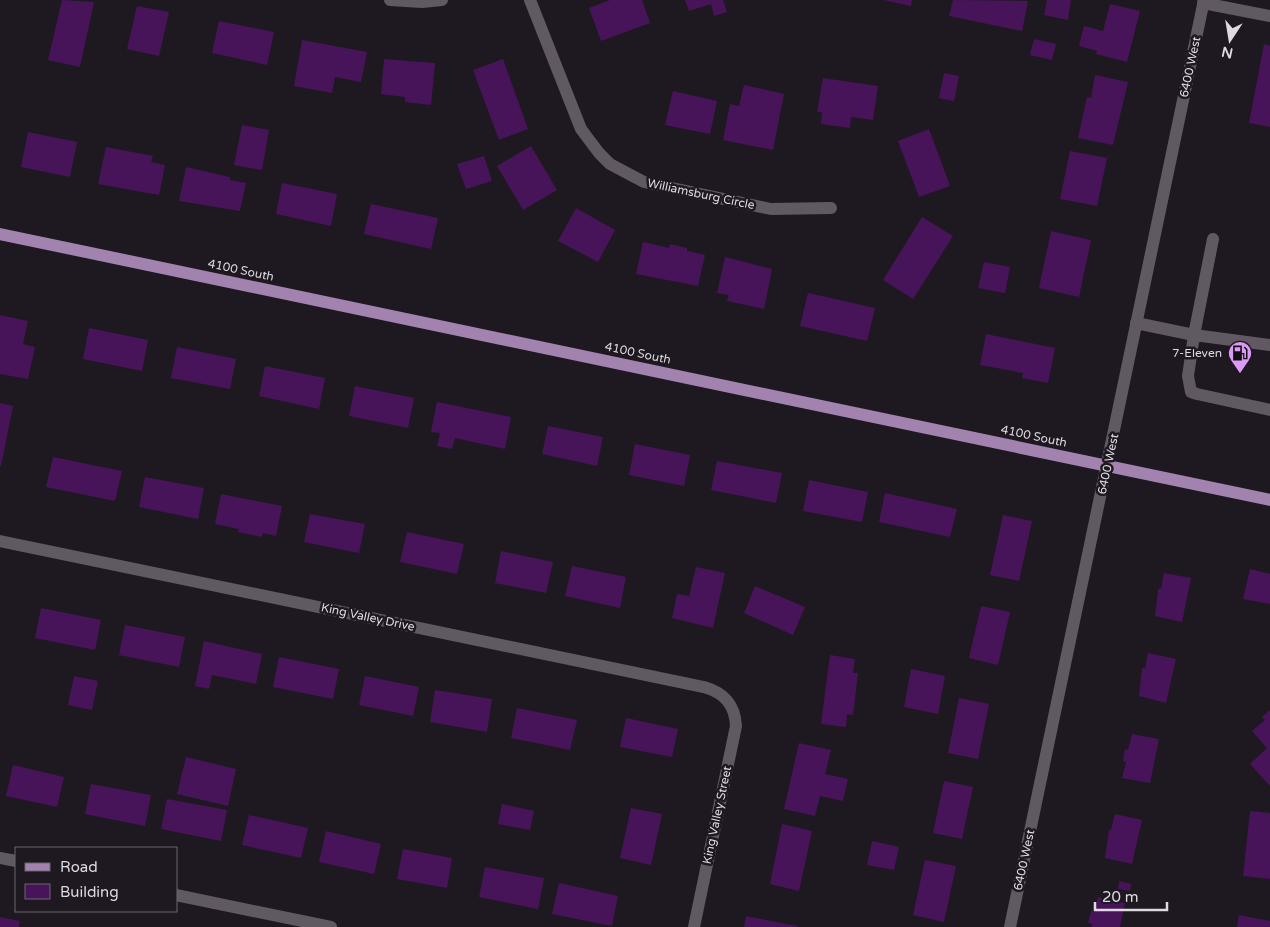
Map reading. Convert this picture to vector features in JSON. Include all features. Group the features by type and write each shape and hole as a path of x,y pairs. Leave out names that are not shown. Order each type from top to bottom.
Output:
{"main road":[{"name":"4100 South","path":"0,234 1107,466 1270,498"}],"street":[{"path":"390,0 422,2 442,0"},
{"name":"Williamsburg Circle","path":"530,0 581,129 610,164 644,182 771,209 831,208"},
{"path":"1204,1 1270,16"},
{"name":"6400 West","path":"1010,927 1204,1"},
{"path":"1213,239 1188,376 1191,392 1270,410"},
{"path":"1136,323 1194,335 1270,345"},
{"name":"King Valley Drive","path":"0,541 704,687 719,693 730,704"},
{"name":"King Valley Street","path":"694,927 735,734 735,719 730,704"},
{"path":"0,858 15,861"},
{"path":"178,894 331,927"}],"building":[{"path":"62,0 94,2 80,67 48,60"},
{"path":"610,0 642,0 650,23 601,41 589,8"},
{"path":"685,0 723,0 727,12 714,16 711,4 689,11"},
{"path":"884,0 912,0 911,6"},
{"path":"953,0 1028,1 1022,31 949,16"},
{"path":"1047,0 1071,0 1068,20 1044,15"},
{"path":"1110,4 1140,11 1127,62 1096,54 1097,51 1079,46 1084,26 1103,31"},
{"path":"137,6 169,12 159,56 127,49"},
{"path":"219,21 274,32 267,65 212,53"},
{"path":"1034,39 1056,44 1052,60 1030,55"},
{"path":"302,40 367,52 361,82 335,77 332,93 294,86"},
{"path":"1264,44 1270,46 1270,127 1249,123"},
{"path":"384,59 435,63 431,105 405,102 405,97 381,94"},
{"path":"503,59 528,129 499,140 473,70"},
{"path":"944,73 959,76 954,101 939,98"},
{"path":"1095,75 1128,82 1113,145 1078,138 1087,97 1091,98"},
{"path":"823,78 878,86 873,120 851,117 850,128 821,124 822,112 817,112"},
{"path":"744,85 784,94 773,150 723,140 730,104 739,106"},
{"path":"673,91 717,101 710,134 665,125"},
{"path":"242,125 269,130 262,170 234,165"},
{"path":"929,129 950,186 919,197 898,141"},
{"path":"28,132 77,142 70,177 21,167"},
{"path":"531,146 557,190 523,210 497,166"},
{"path":"106,147 153,156 151,162 165,165 159,195 98,184"},
{"path":"1070,151 1107,158 1097,206 1060,199"},
{"path":"484,156 492,181 466,189 457,164"},
{"path":"186,167 230,177 230,180 246,183 240,211 179,201"},
{"path":"282,183 337,194 331,226 276,214"},
{"path":"371,204 438,218 431,249 364,234"},
{"path":"576,208 615,230 598,262 558,241"},
{"path":"922,217 953,236 913,299 883,280"},
{"path":"1051,231 1091,240 1079,297 1039,288"},
{"path":"643,242 669,248 670,244 687,248 687,251 705,255 698,286 636,274"},
{"path":"725,257 772,269 764,309 727,301 729,295 717,293"},
{"path":"984,262 1010,267 1005,293 978,288"},
{"path":"808,293 875,308 867,341 800,326"},
{"path":"0,315 28,321 23,344 35,347 28,379 0,374"},
{"path":"89,328 148,340 142,371 83,359"},
{"path":"986,334 1055,348 1048,383 1022,378 1023,373 980,365"},
{"path":"177,347 236,359 230,389 171,378"},
{"path":"265,366 325,378 319,409 259,396"},
{"path":"355,386 414,398 408,428 349,416"},
{"path":"437,402 511,417 505,449 455,438 452,449 437,446 440,433 431,432"},
{"path":"0,403 13,406 1,466 0,466"},
{"path":"548,426 603,437 597,466 542,454"},
{"path":"635,444 690,455 684,486 629,475"},
{"path":"53,457 122,471 115,501 46,487"},
{"path":"717,461 782,473 776,503 711,490"},
{"path":"145,477 204,488 198,519 139,507"},
{"path":"809,480 868,492 862,522 803,511"},
{"path":"885,493 957,509 950,537 879,522"},
{"path":"221,494 282,506 276,536 263,533 262,537 238,532 239,529 215,524"},
{"path":"310,514 365,524 359,553 304,542"},
{"path":"1003,515 1032,521 1019,581 990,575"},
{"path":"407,532 464,544 457,574 400,562"},
{"path":"501,551 553,562 546,593 495,583"},
{"path":"572,566 626,577 620,608 565,596"},
{"path":"696,567 725,573 713,628 672,618 677,594 689,596"},
{"path":"1250,569 1270,574 1270,604 1243,599"},
{"path":"1164,573 1191,578 1182,622 1155,616 1158,589 1161,589"},
{"path":"755,586 805,607 793,635 744,613"},
{"path":"981,606 1010,612 998,665 969,658"},
{"path":"41,608 101,620 95,650 35,638"},
{"path":"125,625 185,637 179,667 119,655"},
{"path":"204,641 262,654 256,684 212,675 209,689 195,686"},
{"path":"1148,653 1176,659 1166,703 1139,696 1142,668 1145,669"},
{"path":"830,655 855,659 853,673 858,673 853,715 847,714 846,727 821,724"},
{"path":"279,657 339,669 333,699 273,687"},
{"path":"911,669 945,676 938,714 904,707"},
{"path":"74,676 98,681 92,710 68,705"},
{"path":"365,676 419,687 413,716 359,705"},
{"path":"435,690 492,699 487,732 430,722"},
{"path":"959,698 989,704 978,759 948,753"},
{"path":"517,708 577,720 570,750 511,738"},
{"path":"1270,710 1270,786 1250,764 1267,748 1252,731 1265,720 1262,717"},
{"path":"626,718 678,729 672,757 620,747"},
{"path":"1132,734 1159,739 1150,783 1122,778 1126,762 1123,761 1125,749 1128,750"},
{"path":"799,743 831,750 825,774 848,779 843,801 820,796 815,816 784,809"},
{"path":"186,757 236,769 228,806 177,794"},
{"path":"13,765 64,777 57,807 6,796"},
{"path":"944,781 973,787 962,839 933,833"},
{"path":"91,784 151,795 145,826 85,814"},
{"path":"167,799 227,810 221,841 161,829"},
{"path":"502,804 534,811 530,830 498,824"},
{"path":"631,808 662,814 651,865 620,858"},
{"path":"1250,811 1270,813 1270,879 1243,876"},
{"path":"1115,814 1142,820 1132,864 1105,858 1109,830 1111,830"},
{"path":"249,815 308,828 301,858 242,845"},
{"path":"782,824 812,831 799,891 770,884"},
{"path":"326,831 381,844 374,874 319,862"},
{"path":"872,841 899,847 894,870 867,865"},
{"path":"403,849 452,858 447,888 397,879"},
{"path":"925,860 956,866 944,922 913,915"},
{"path":"485,867 544,878 538,909 479,897"},
{"path":"1119,881 1131,884 1130,891 1118,889"},
{"path":"559,883 618,896 612,926 552,914"},
{"path":"1098,897 1125,903 1120,927 1092,927 1092,924 1088,923 1091,911 1095,912"},
{"path":"1239,915 1270,921 1270,927 1237,927"},
{"path":"746,916 797,926 797,927 744,927"},
{"path":"0,917 20,921 19,927 0,927"}],"place":[{"name":"7-Eleven","path":"1240,374"}]}
